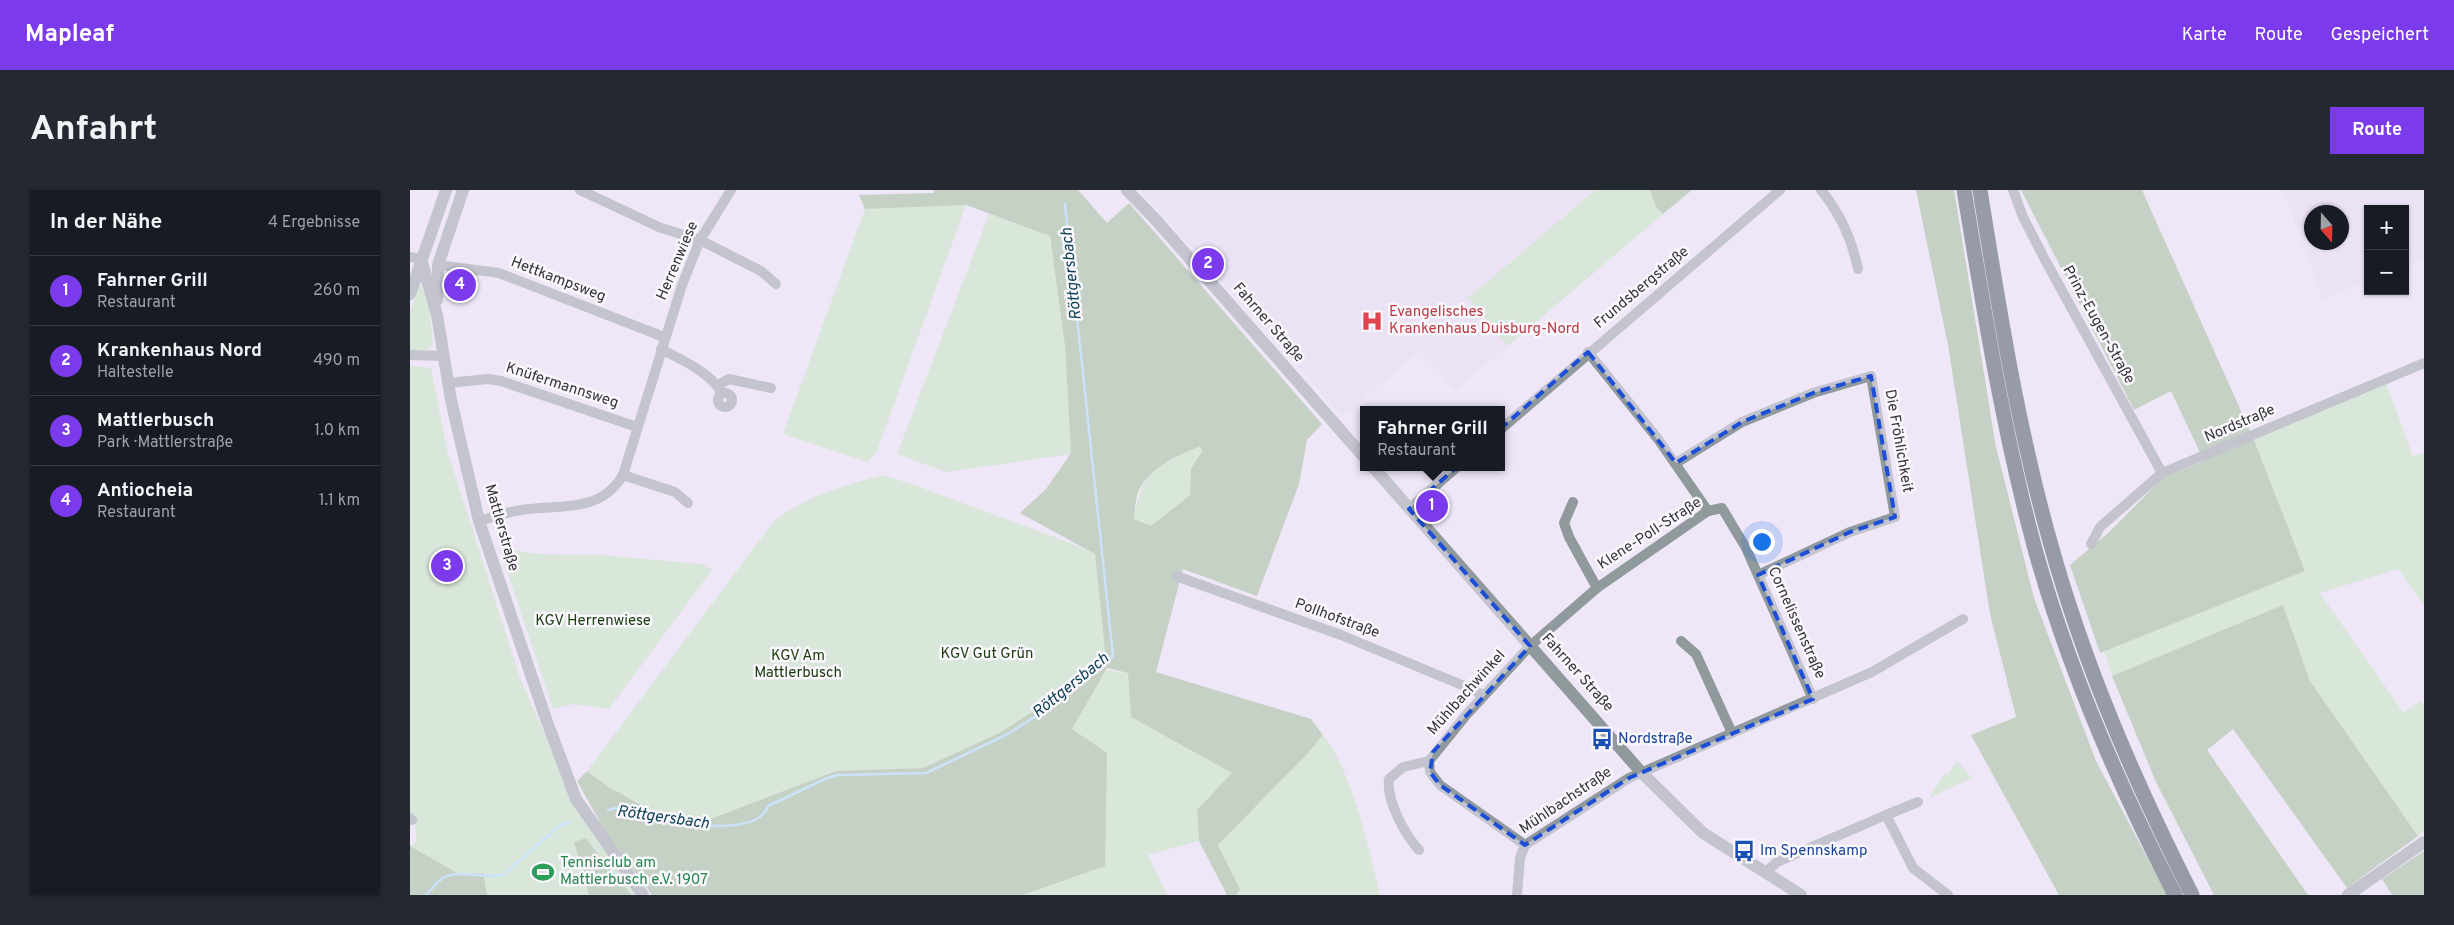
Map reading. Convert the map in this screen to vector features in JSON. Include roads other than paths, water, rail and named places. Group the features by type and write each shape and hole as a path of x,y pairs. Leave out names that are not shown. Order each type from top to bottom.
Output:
{"highway":[{"path":"1964,190 2000,402 2036,551 2061,632 2106,749 2143,832 2175,895"},
{"path":"1980,190 2016,399 2051,546 2086,654 2123,752 2192,895"}],"street":[{"path":"410,294 416,258 446,190"},
{"name":"Mattlerstraße","path":"436,315 438,265 463,190"},
{"path":"580,190 661,228 700,240 761,271 776,284"},
{"name":"Herrenwiese","path":"479,521 519,510 584,504 605,496 617,485 623,475 664,337 700,240 730,190"},
{"name":"Fahrner Straße","path":"1127,190 1156,220 1360,453"},
{"name":"Frundsbergstraße","path":"1505,425 1588,352 1780,190"},
{"path":"1821,190 1832,203 1853,244 1858,269"},
{"name":"Prinz-Eugen-Straße","path":"2013,190 2023,217 2044,258 2162,473"},
{"name":"Mattlerstraße","path":"416,258 436,315 448,383 479,521 555,745 576,799 643,895"},
{"name":"Hettkampsweg","path":"438,265 499,273 664,337"},
{"path":"661,348 692,366 720,389 729,379 771,388"},
{"path":"1588,352 1613,380 1676,464 1708,511"},
{"path":"410,355 443,356"},
{"name":"Nordstraße","path":"2091,544 2100,527 2162,473 2424,362"},
{"name":"Die Fröhlichkeit","path":"1676,464 1742,422 1813,392 1871,376 1895,517 1850,532 1758,575"},
{"name":"Knüfermannsweg","path":"448,383 488,379 501,381 637,427"},
{"name":"Fahrner Straße","path":"1377,471 1641,772 1703,833 1801,895"},
{"path":"1409,508 1452,471"},
{"path":"623,475 675,492 688,503"},
{"name":"Klene-Poll-Straße","path":"1573,502 1564,523 1596,588"},
{"name":"Klene-Poll-Straße","path":"1530,646 1596,588 1708,511 1722,508"},
{"name":"Cornelissenstraße","path":"1722,508 1746,548 1813,699"},
{"name":"Pollhofstraße","path":"1176,576 1341,635 1474,690 1483,696"},
{"path":"1641,772 1872,672 1963,619"},
{"path":"1681,641 1696,654 1732,733"},
{"name":"Mühlbachwinkel","path":"1429,761 1434,752 1483,696 1530,646"},
{"path":"1419,850 1408,838 1402,826 1388,787 1389,779 1403,767 1429,761 1430,772 1440,785 1525,844"},
{"name":"Mühlbachstraße","path":"1517,895 1520,858 1525,844 1641,772"},
{"path":"1766,872 1777,862 1918,802"},
{"path":"1886,815 1913,868 1948,895"},
{"path":"2348,895 2424,842"}],"waterway":[{"name":"Röttgersbach","path":"608,810 616,808 651,817 698,825 722,826 743,824 759,818 768,806 827,778 838,775 926,773 1008,734 1057,701 1064,691 1113,656 1065,204"},
{"name":"Röttgersbach","path":"426,895 443,878 449,875 503,875 558,827 569,822"}],"place":[{"name":"Krankenhaus Nord","path":"1208,264"},
{"name":"Antiocheia","path":"460,285"},
{"name":"Evangelisches Krankenhaus Duisburg-Nord","path":"1372,321"},
{"name":"Fahrner Grill","path":"1432,506"},
{"name":"Mattlerbusch","path":"447,566"},
{"name":"Nordstraße","path":"1602,739"},
{"name":"Im Spennskamp","path":"1744,851"},
{"name":"Tennisclub am Mattlerbusch e.V. 1907","path":"543,872"}],"park label":[{"name":"KGV Herrenwiese","path":"593,621"},
{"name":"KGV Gut Grün","path":"987,654"},
{"name":"KGV Am Mattlerbusch","path":"798,664"}]}
